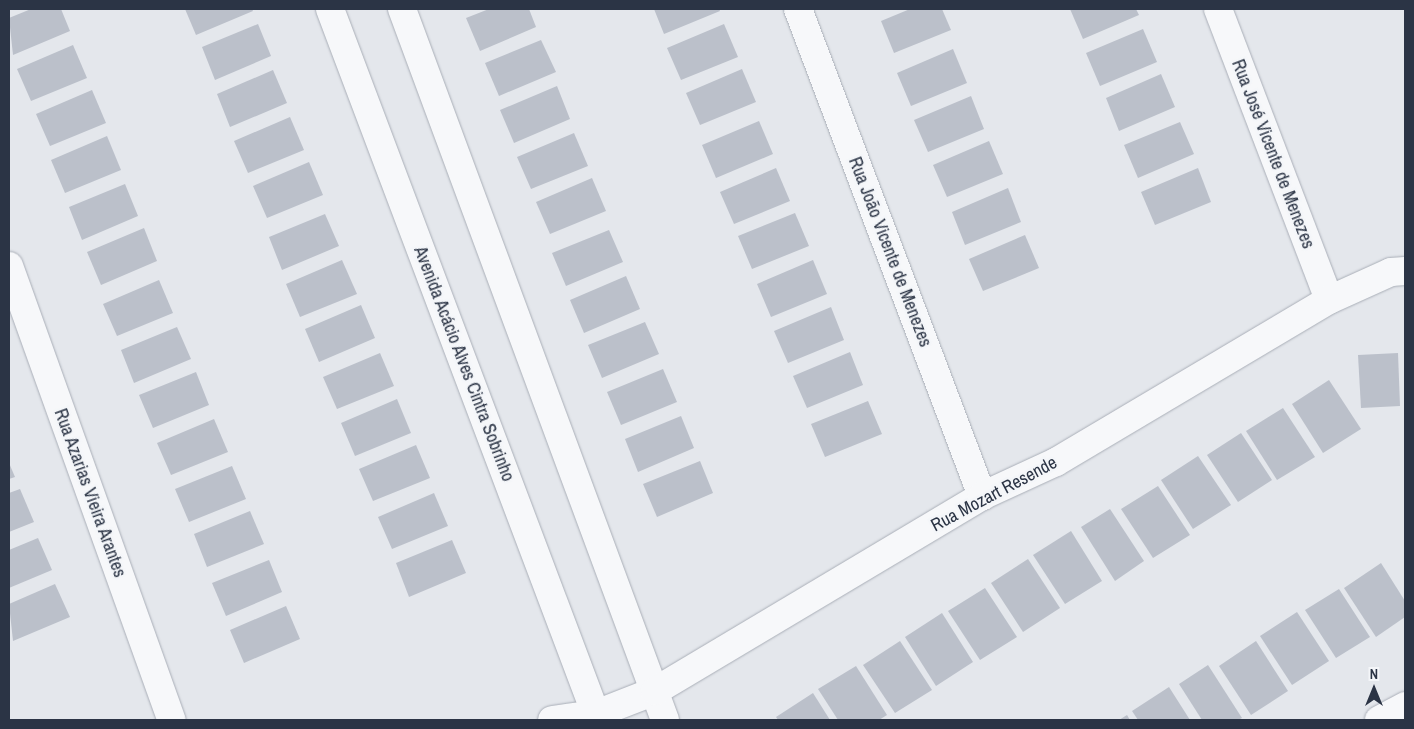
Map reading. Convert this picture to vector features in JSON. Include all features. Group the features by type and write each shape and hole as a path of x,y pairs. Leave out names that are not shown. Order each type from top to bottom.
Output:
{"street":[{"name":"Avenida Acácio Alves Cintra Sobrinho","path":"330,9 597,717"},
{"path":"402,9 665,720"},
{"name":"Rua João Vicente de Menezes","path":"798,9 982,496"},
{"name":"Rua José Vicente de Menezes","path":"1218,9 1329,300"},
{"name":"Rua Azarias Vieira Arantes","path":"9,266 172,720"},
{"name":"Rua Mozart Resende","path":"552,720 597,717 655,691 982,496 1056,462 1329,300 1391,272 1405,271"},
{"path":"1379,720 1405,706"}],"building":[{"path":"31,9 61,9 70,31 13,55 9,18"},
{"path":"185,9 252,9 253,11 196,35"},
{"path":"489,9 529,9 536,27 480,51 466,18"},
{"path":"654,9 719,9 720,11 664,34"},
{"path":"910,9 942,9 951,30 894,53 881,21"},
{"path":"1070,9 1136,9 1139,15 1083,39"},
{"path":"258,24 271,56 215,80 202,47"},
{"path":"724,24 738,57 681,80 667,48"},
{"path":"1143,29 1157,62 1100,86 1086,53"},
{"path":"541,40 556,72 499,96 485,63"},
{"path":"73,45 87,78 31,101 17,69"},
{"path":"953,49 967,83 911,106 897,73"},
{"path":"742,69 756,102 700,125 686,93"},
{"path":"273,70 287,103 230,127 217,94"},
{"path":"1161,74 1175,107 1119,131 1106,98"},
{"path":"557,86 570,119 514,143 500,110"},
{"path":"92,90 106,123 50,146 36,114"},
{"path":"971,96 984,129 928,152 914,120"},
{"path":"290,117 304,150 248,173 234,141"},
{"path":"759,121 773,154 716,178 702,145"},
{"path":"1180,122 1194,154 1138,178 1124,145"},
{"path":"574,133 588,166 531,189 517,157"},
{"path":"107,136 121,170 65,193 51,160"},
{"path":"989,141 1003,174 947,197 933,165"},
{"path":"309,162 323,195 267,218 253,186"},
{"path":"776,168 790,201 734,224 720,192"},
{"path":"1198,168 1211,202 1155,225 1141,192"},
{"path":"592,178 606,211 550,234 536,202"},
{"path":"125,184 138,216 82,240 69,207"},
{"path":"1008,188 1021,222 965,245 952,212"},
{"path":"795,213 809,246 752,269 738,236"},
{"path":"325,214 339,246 282,270 269,237"},
{"path":"144,228 157,261 101,285 87,252"},
{"path":"609,230 623,262 566,286 552,253"},
{"path":"1025,235 1039,268 983,291 969,259"},
{"path":"342,260 357,294 300,317 286,284"},
{"path":"813,260 827,294 771,317 757,284"},
{"path":"626,276 640,309 584,333 570,300"},
{"path":"159,280 173,313 117,336 103,304"},
{"path":"361,305 375,338 319,362 305,329"},
{"path":"831,307 844,340 788,363 774,331"},
{"path":"645,322 659,354 602,378 588,345"},
{"path":"177,327 191,359 134,383 121,350"},
{"path":"850,352 863,385 807,408 793,376"},
{"path":"380,353 394,386 337,409 323,377"},
{"path":"1398,353 1400,406 1361,408 1358,355"},
{"path":"663,369 677,402 621,425 607,392"},
{"path":"196,372 209,405 153,428 139,395"},
{"path":"1329,380 1361,429 1323,453 1292,404"},
{"path":"397,399 411,433 355,456 341,423"},
{"path":"868,401 882,434 825,457 811,424"},
{"path":"1283,408 1315,457 1277,480 1246,431"},
{"path":"681,416 694,448 638,472 625,439"},
{"path":"214,419 228,452 171,475 157,443"},
{"path":"1241,433 1272,480 1238,502 1207,455"},
{"path":"416,445 430,478 373,501 359,469"},
{"path":"1198,456 1231,505 1193,529 1161,480"},
{"path":"700,461 713,493 657,517 643,484"},
{"path":"9,463 15,477 9,479"},
{"path":"232,466 246,499 189,522 175,489"},
{"path":"1158,486 1190,535 1153,558 1121,509"},
{"path":"20,489 34,522 9,532 9,493"},
{"path":"434,493 448,526 392,549 378,517"},
{"path":"1110,509 1144,561 1115,581 1081,527"},
{"path":"250,511 264,544 207,567 194,534"},
{"path":"1071,531 1102,581 1065,604 1033,555"},
{"path":"38,538 52,570 9,588 9,550"},
{"path":"452,540 466,573 409,597 396,563"},
{"path":"1028,559 1060,608 1023,632 991,583"},
{"path":"269,560 282,592 226,616 212,583"},
{"path":"1381,563 1405,601 1405,617 1376,637 1344,588"},
{"path":"55,584 70,617 13,641 9,604"},
{"path":"985,588 1017,637 980,660 948,611"},
{"path":"1339,589 1370,637 1336,658 1305,610"},
{"path":"286,606 300,639 244,663 230,630"},
{"path":"1297,612 1329,661 1292,685 1260,636"},
{"path":"942,613 973,662 936,686 905,637"},
{"path":"900,641 932,690 895,713 863,665"},
{"path":"1256,641 1288,691 1251,715 1219,666"},
{"path":"1208,665 1242,718 1238,720 1202,720 1179,684"},
{"path":"856,666 887,715 879,720 838,720 818,689"},
{"path":"1169,687 1190,720 1138,720 1132,711"},
{"path":"813,693 830,720 778,720 776,717"},
{"path":"1127,715 1130,720 1119,720"}]}
